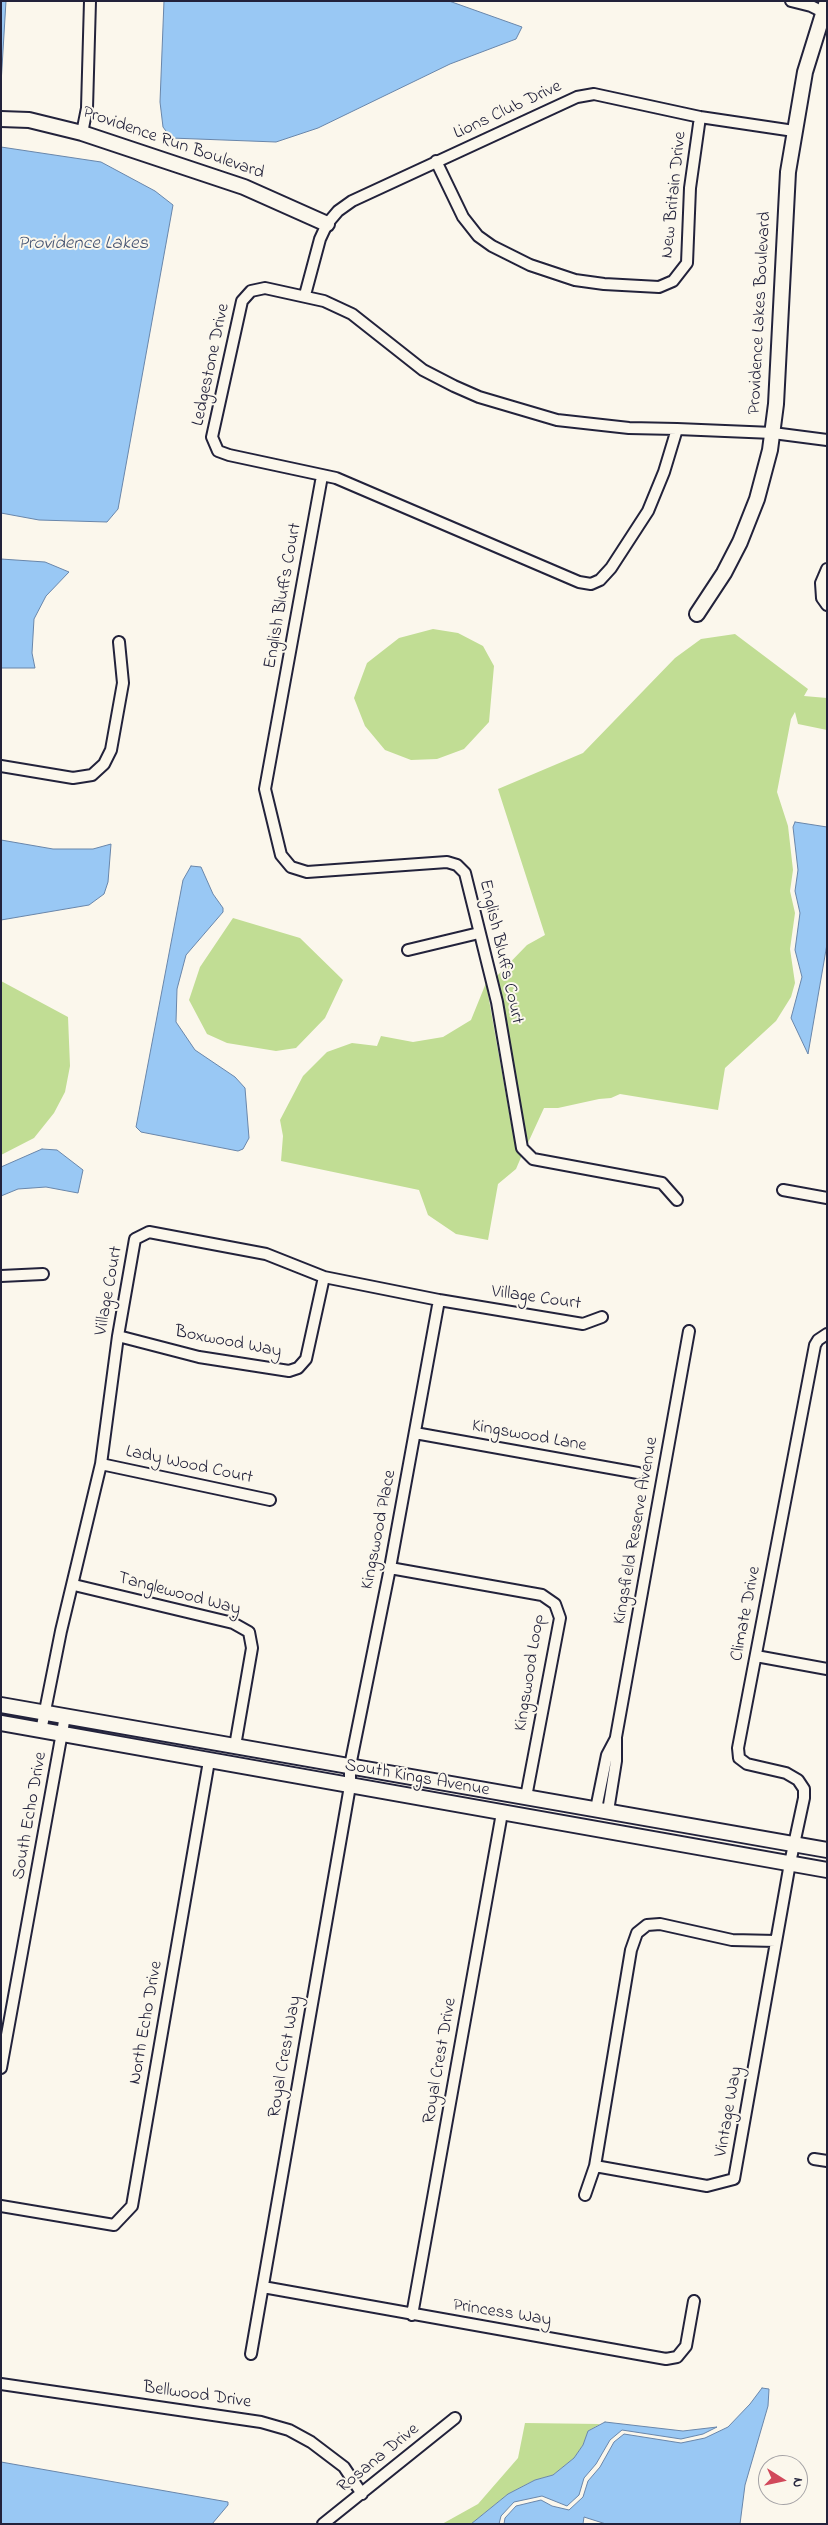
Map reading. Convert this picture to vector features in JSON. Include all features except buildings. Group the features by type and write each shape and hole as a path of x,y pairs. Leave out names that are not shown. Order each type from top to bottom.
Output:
{"main road":[{"name":"Providence Lakes Boulevard","path":"698,614 724,573 747,528 762,483 773,433 778,373 784,213 794,131 806,72 826,9"},
{"name":"Providence Run Boulevard","path":"1,119 29,120 82,133 244,187 327,224"},
{"name":"South Kings Avenue","path":"1,1705 827,1850"},
{"name":"South Kings Avenue","path":"1,1723 827,1870"}],"street":[{"path":"82,133 87,108 90,1"},
{"path":"791,1 826,9"},
{"name":"Lions Club Drive","path":"305,295 320,239 327,224 338,211 352,201 577,97 594,94 700,116 794,131"},
{"name":"New Britain Drive","path":"436,162 452,196 470,227 485,241 506,254 530,265 574,280 604,284 659,287 674,281 687,263 690,188 700,116"},
{"name":"Ledgestone Drive","path":"677,430 664,472 648,511 612,568 600,580 591,584 579,582 336,478 218,451 212,437 244,297 251,291 260,288 324,300 352,314 423,370 479,397 557,420 629,428 773,433 827,440"},
{"name":"English Bluffs Court","path":"322,476 265,789 281,855 291,867 307,872 447,862 457,865 464,873 497,1002 522,1148 533,1159 662,1183 677,1200"},
{"path":"827,568 821,583 822,598 827,605"},
{"path":"1,766 73,778 92,775 104,764 111,750 123,683 119,642"},
{"path":"408,950 480,933"},
{"path":"783,1190 827,1198"},
{"name":"Village Court","path":"41,1731 101,1464 118,1336 135,1239 149,1232 266,1254 324,1277 439,1300 583,1324 602,1317"},
{"path":"1,1276 43,1274"},
{"name":"Boxwood Way","path":"118,1336 199,1357 289,1370 298,1368 306,1358 324,1277"},
{"name":"Kingswood Place","path":"350,1766 390,1568 439,1300"},
{"name":"Kingsfield Reserve Avenue","path":"602,1810 616,1761 616,1737 690,1331"},
{"name":"Climate Drive","path":"790,1863 796,1844 804,1789 798,1780 786,1773 747,1764 739,1758 738,1748 815,1345 818,1340 827,1334"},
{"name":"Kingswood Lane","path":"415,1434 638,1473"},
{"name":"Lady Wood Court","path":"101,1464 270,1500"},
{"name":"Kingswood Loop","path":"390,1568 542,1595 555,1604 560,1618 526,1797"},
{"name":"Tanglewood Way","path":"74,1585 233,1623 249,1632 252,1648 235,1746"},
{"path":"756,1656 827,1670"},
{"name":"South Echo Drive","path":"1,2068 65,1716"},
{"name":"North Echo Drive","path":"1,2206 114,2225 132,2206 209,1761"},
{"name":"Royal Crest Way","path":"251,2354 350,1786 350,1766"},
{"name":"Royal Crest Drive","path":"412,2316 502,1812"},
{"name":"Vintage Way","path":"595,2166 707,2186 734,2179 790,1863"},
{"path":"585,2195 595,2166 631,1950 637,1933 647,1925 660,1924 732,1940 776,1942"},
{"path":"814,2158 827,2161"},
{"name":"Princess Way","path":"262,2287 412,2316 666,2359 677,2357 686,2346 694,2300"},
{"name":"Bellwood Drive","path":"1,2384 270,2425 289,2430 311,2442 344,2467 362,2494"},
{"name":"Rosana Drive","path":"323,2524 455,2418"}],"green space":[{"path":"433,629 458,633 483,646 494,666 489,722 464,749 437,759 411,760 385,750 365,726 354,698 367,663 399,638"},
{"path":"735,634 808,689 804,696 827,698 827,730 798,724 795,712 791,719 777,792 788,826 793,870 790,891 795,913 790,949 795,983 791,997 776,1021 725,1068 718,1110 620,1094 611,1098 558,1108 544,1108 527,1145 496,977 527,945 545,935 498,789 583,753 675,658 701,639"},
{"path":"233,918 300,938 343,980 325,1018 296,1048 276,1051 227,1043 207,1034 189,1000 200,967"},
{"path":"1,981 68,1017 70,1066 65,1092 54,1113 34,1138 1,1155"},
{"path":"486,983 511,1123 517,1149 522,1155 516,1169 498,1184 488,1240 456,1234 428,1215 419,1190 281,1161 283,1136 280,1120 303,1076 327,1052 352,1043 377,1046 381,1036 413,1042 443,1037 471,1020"},
{"path":"525,2423 600,2424 588,2431 583,2445 574,2458 553,2475 535,2480 508,2494 471,2524 442,2524 478,2504 518,2458"}],"water":[{"path":"1,1 6,1 1,84"},
{"path":"164,1 449,1 522,27 516,39 450,64 318,128 276,142 171,138 163,127 160,102"},
{"name":"Providence Lakes","path":"1,147 101,162 155,191 173,205 118,509 107,522 39,520 1,513"},
{"path":"1,559 45,562 69,572 46,596 34,619 32,653 35,668 1,668"},
{"path":"795,822 827,827 827,944 808,1054 791,1018 802,977 795,950 800,913 795,891 798,870 793,827"},
{"path":"1,840 53,849 93,849 111,844 108,882 104,894 89,905 1,920"},
{"path":"191,866 201,867 213,894 223,908 223,912 186,955 177,989 176,1022 195,1050 235,1077 245,1088 249,1138 243,1149 238,1151 141,1132 136,1127 183,880"},
{"path":"42,1149 57,1150 83,1170 78,1193 46,1187 18,1189 1,1196 1,1167"},
{"path":"762,2388 769,2389 768,2406 745,2485 740,2524 606,2524 584,2517 583,2524 504,2524 505,2518 516,2506 541,2500 552,2506 569,2510 583,2497 588,2481 600,2467 614,2442 624,2434 681,2443 705,2438 728,2427"},
{"path":"605,2422 683,2431 717,2427 703,2434 681,2439 622,2430 610,2440 596,2464 584,2478 579,2495 567,2506 542,2496 514,2502 501,2516 499,2524 471,2524 508,2494 535,2480 553,2475 574,2458 583,2445 588,2431"},
{"path":"1,2462 228,2502 228,2505 212,2524 1,2524"}]}
